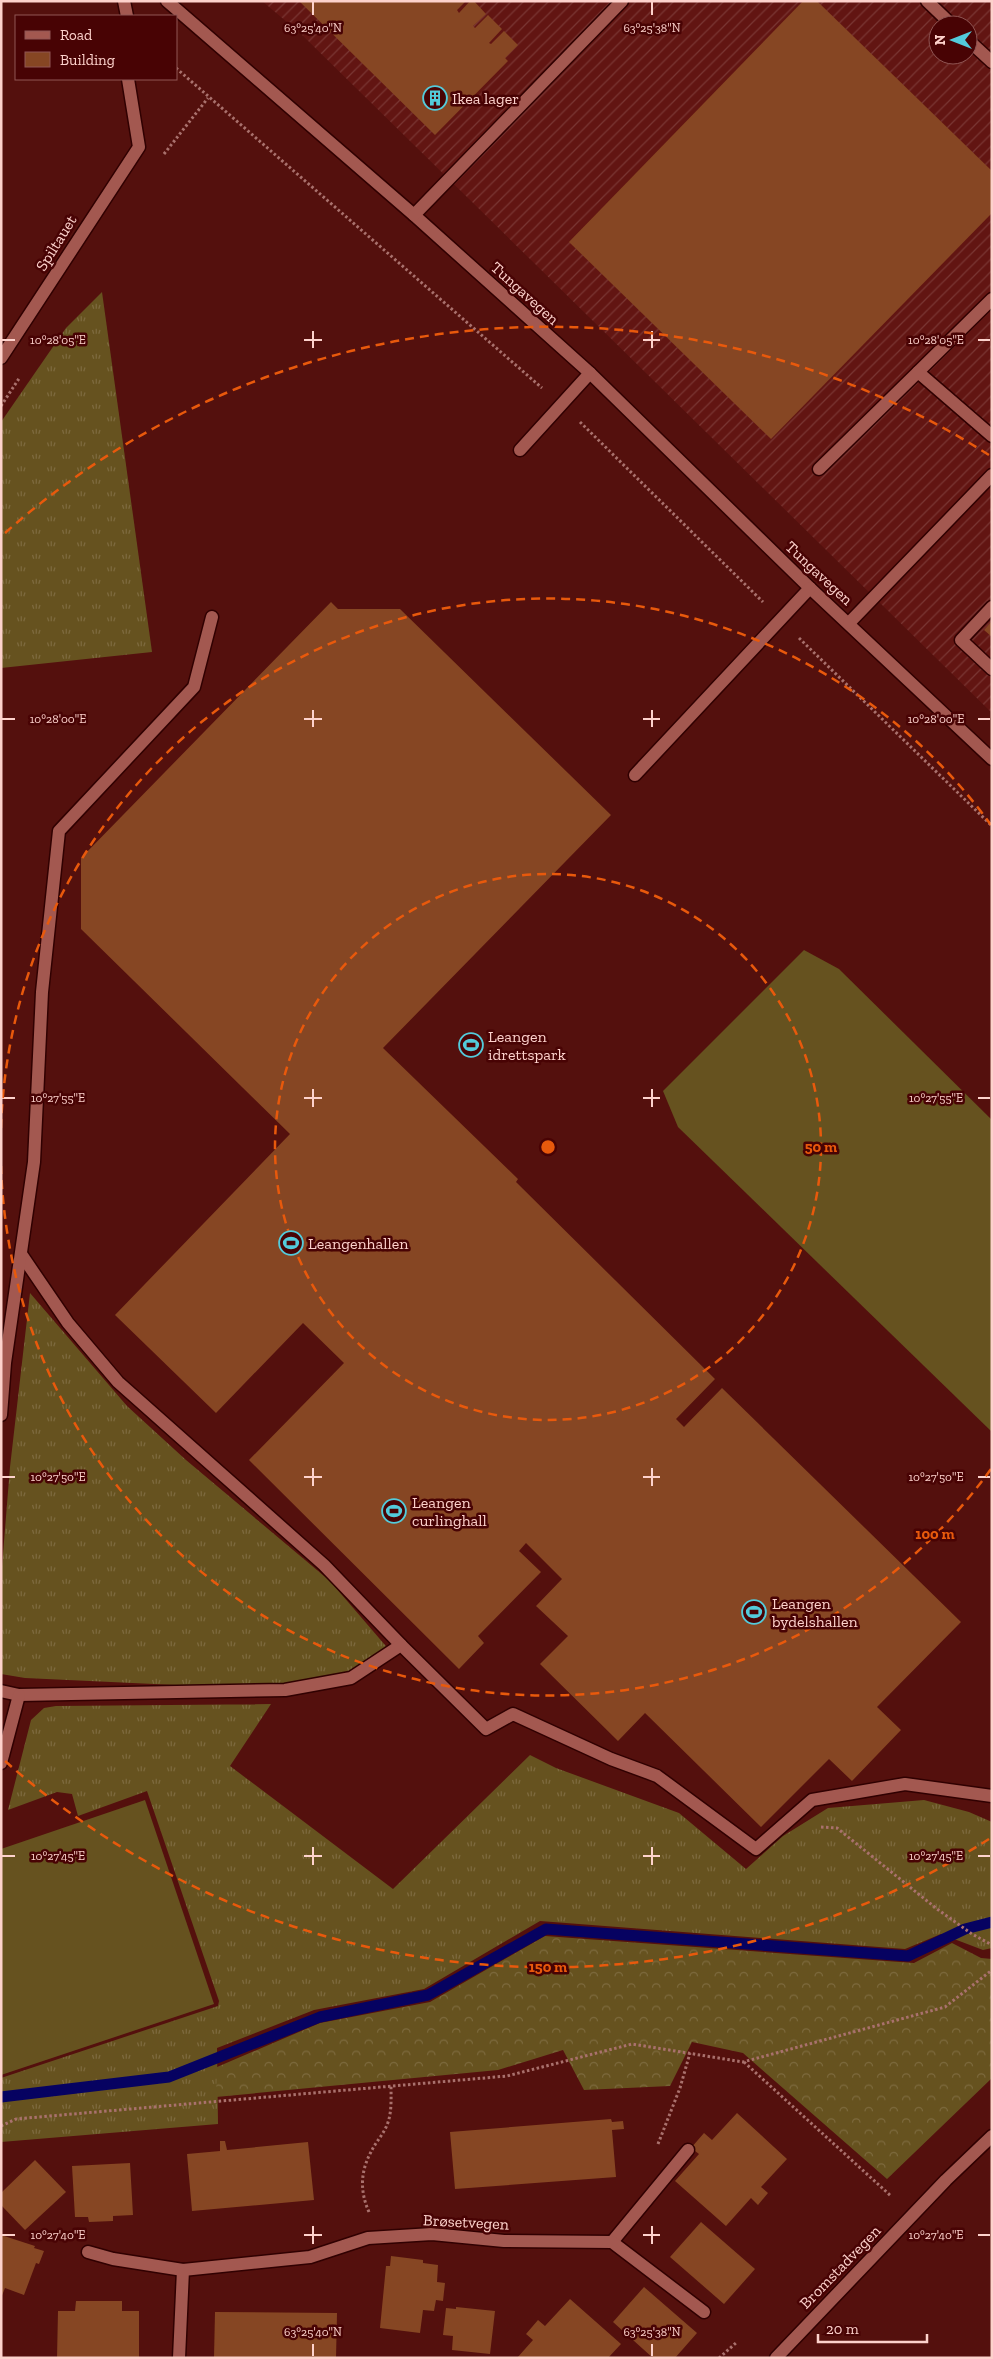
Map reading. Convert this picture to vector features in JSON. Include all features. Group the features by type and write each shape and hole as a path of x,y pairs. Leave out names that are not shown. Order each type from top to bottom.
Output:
{"street":[{"path":"124,1 127,15"},
{"name":"Tungavegen","path":"167,1 414,215 590,372 810,588 992,759"},
{"path":"414,215 622,1"},
{"path":"927,1 942,15"},
{"path":"978,49 992,62"},
{"name":"Spiltauet","path":"1,358 139,147 128,80"},
{"path":"819,469 992,299"},
{"path":"520,450 590,372"},
{"path":"918,372 992,436"},
{"name":"Tungavegen","path":"849,623 992,475"},
{"path":"635,775 810,588"},
{"path":"992,607 961,640 992,669"},
{"path":"1,1416 5,1363 34,1162 42,992 59,831 194,687 212,617"},
{"path":"21,1254 68,1323 118,1382 324,1565 486,1729 513,1714 611,1759 657,1776 756,1849 812,1800 905,1784 992,1796"},
{"path":"1,1691 19,1695 285,1690 351,1678 401,1645"},
{"path":"1,1763 19,1695"},
{"name":"Bromstadvegen","path":"776,2358 946,2180 992,2136"},
{"path":"688,2150 612,2242 704,2312"},
{"name":"Brøsetvegen","path":"88,2252 113,2259 183,2270 310,2256 368,2238 381,2237 432,2234 504,2241 612,2242"},
{"path":"179,2358 183,2270"}],"path":[{"path":"178,70 562,405 992,826"},
{"path":"161,157 208,98"},
{"path":"785,1823 837,1828 937,1909 972,1934 992,1944"},
{"path":"1,2126 16,2119 507,2076 632,2044 743,2062 946,2006 992,1970"},
{"path":"656,2190 654,2159 659,2138 680,2088 690,2053"},
{"path":"743,2062 891,2196"},
{"path":"381,2237 367,2208 361,2180 370,2152 387,2125 391,2107 391,2086"},
{"path":"719,2358 736,2342"}],"shaded area":[{"path":"262,1 992,1 992,713 300,33"}],"green space":[{"path":"102,292 152,652 1,668 1,422 66,328"},
{"path":"804,950 839,969 992,1120 992,1432 678,1127 663,1091"},
{"path":"30,1293 127,1406 186,1460 330,1581 391,1652 351,1678 285,1690 25,1678 1,1674 1,1579 10,1467"},
{"path":"271,1704 230,1766 393,1889 530,1755 556,1768 679,1813 746,1869 783,1836 828,1808 924,1800 969,1812 992,1822 992,1948 983,1950 941,1934 905,1949 540,1921 424,1989 314,2010 217,2048 218,2124 1,2142 1,2078 218,2006 219,2001 147,1791 78,1816 72,1794 57,1792 8,1810 31,1720 44,1708 56,1706"},
{"path":"145,1800 214,2004 1,2075 1,1849"},
{"path":"545,1936 914,1963 952,1943 981,1958 992,1959 992,2078 887,2179 743,2053 692,2042 670,2086 584,2090 563,2050 498,2070 216,2097 217,2067 320,2023 430,2002"}],"building":[{"name":"Ikea lager","path":"299,1 466,1 457,10 459,13 470,1 474,1 486,14 473,26 475,28 488,15 502,29 489,43 491,44 504,31 518,45 505,58 508,61 435,135"},
{"path":"803,1 817,1 992,171 992,213 771,439 569,242"},
{"path":"331,602 338,609 400,609 611,815 383,1048 518,1179 516,1182 715,1379 676,1419 684,1427 722,1388 961,1622 877,1707 901,1730 852,1781 829,1759 761,1827 645,1713 618,1741 540,1664 568,1636 536,1606 562,1579 526,1543 519,1551 541,1572 478,1636 484,1643 459,1669 249,1460 344,1363 303,1323 216,1413 115,1315 290,1134 81,929 81,858"},
{"path":"992,621 992,637 984,630"},
{"path":"737,2113 787,2159 761,2187 768,2193 758,2205 751,2198 726,2226 675,2181 699,2154 691,2148 704,2133 712,2140"},
{"path":"611,2119 612,2122 623,2121 624,2129 612,2130 616,2177 455,2189 450,2132"},
{"path":"220,2141 225,2141 227,2150 308,2142 314,2200 192,2211 187,2154 220,2151"},
{"path":"35,2160 66,2192 25,2230 1,2205 1,2193"},
{"path":"130,2163 133,2215 113,2216 113,2221 89,2222 88,2217 75,2217 72,2166"},
{"path":"701,2222 755,2269 724,2304 670,2257"},
{"path":"1,2235 35,2246 34,2248 44,2251 39,2264 36,2263 24,2295 5,2288 1,2298"},
{"path":"391,2256 423,2260 423,2263 438,2265 437,2282 445,2283 443,2301 436,2300 434,2311 423,2310 420,2333 380,2328 386,2266 390,2266"},
{"path":"644,2287 697,2333 675,2358 653,2358 613,2322"},
{"path":"570,2299 621,2344 608,2358 517,2358 533,2340 526,2334 538,2320 545,2326"},
{"path":"76,2301 122,2301 122,2311 139,2311 139,2358 57,2358 58,2311 75,2311"},
{"path":"456,2307 495,2311 490,2354 452,2350 453,2336 443,2335 446,2308 456,2309"},
{"path":"215,2312 337,2313 336,2358 214,2358"}],"waterway":[{"path":"1,2097 169,2077 320,2017 428,1995 546,1929 908,1956 965,1929 992,1922"}],"place":[{"name":"Ikea lager","path":"435,98"},
{"name":"Leangen idrettspark","path":"471,1045"},
{"name":"Leangenhallen","path":"291,1243"},
{"name":"Leangen curlinghall","path":"394,1511"},
{"name":"Leangen bydelshallen","path":"754,1612"}]}
